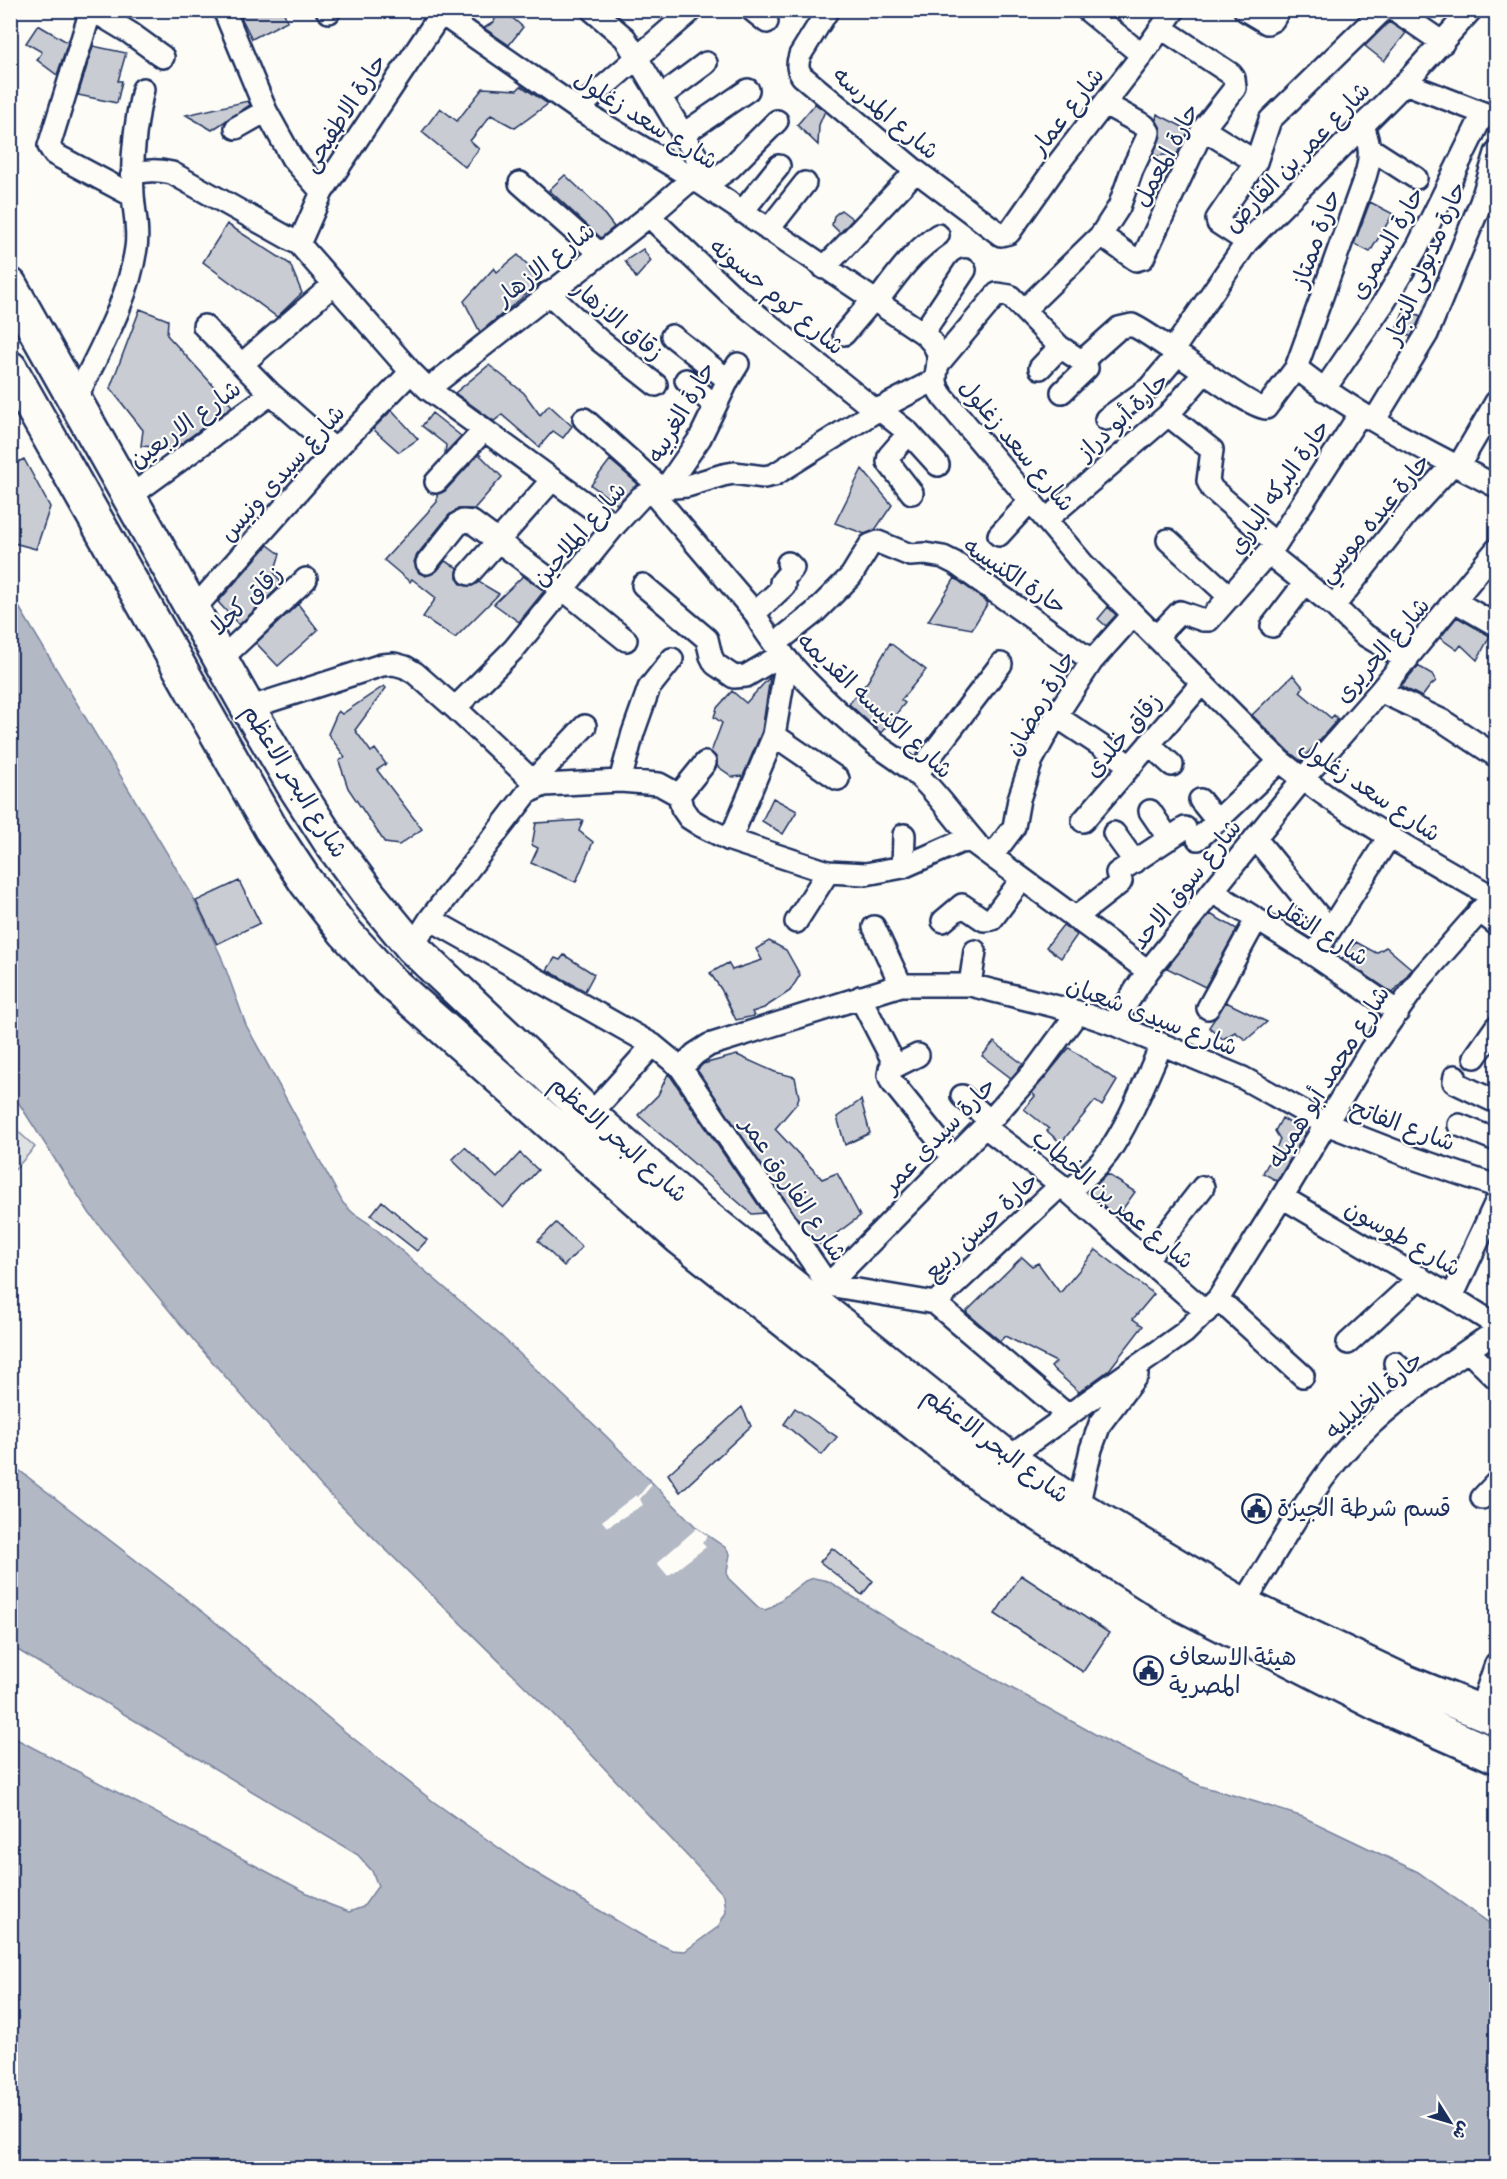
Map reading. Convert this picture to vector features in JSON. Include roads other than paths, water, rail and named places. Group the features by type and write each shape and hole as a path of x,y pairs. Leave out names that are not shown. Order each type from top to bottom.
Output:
{"main road":[{"name":"شارع البحر الاعظم","path":"10,285 248,708 331,843 412,947 590,1114 700,1212 1008,1458 1078,1507 1243,1605 1393,1677 1488,1715"},
{"name":"شارع البحر الاعظم","path":"10,368 271,829 306,882 345,932 388,979 679,1237 989,1482 1176,1601 1378,1704 1497,1756"}],"street":[{"path":"133,196 58,156 49,146 91,10 130,33 163,57"},
{"path":"224,10 266,111 292,158 322,192"},
{"path":"592,10 625,38 682,135 703,182"},
{"path":"578,109 692,10"},
{"name":"شارع المدرسه","path":"828,10 797,62 802,76 916,171 997,234"},
{"path":"1087,10 1143,56"},
{"name":"شارع عمار","path":"997,234 1009,233 1057,165 1143,56 1174,10"},
{"path":"1245,10 1267,23 1273,20 1279,10"},
{"path":"1247,242 1217,221 1256,162 1270,120 1383,10"},
{"path":"1395,10 1443,43"},
{"name":"شارع عمر بن الفارض","path":"1106,419 1149,388 1247,242 1405,83 1471,10"},
{"name":"شارع سعد زغلول","path":"438,13 578,109 703,182 768,230 923,333 932,341 937,351 937,389 1084,565 1280,761 1302,780 1389,837 1491,899 1497,924"},
{"name":"حارة الاطفيحى","path":"299,244 322,192 438,13"},
{"name":"حارة المعمل","path":"1101,235 1136,260 1141,260 1203,129 1235,88 1234,78 1162,29"},
{"path":"660,97 706,63"},
{"path":"1405,83 1490,116"},
{"path":"75,401 129,282 138,222 132,174 134,128 143,89"},
{"path":"682,135 748,90"},
{"path":"1024,309 1101,235 1119,207 1149,132 1145,126 1105,104"},
{"path":"236,128 266,111"},
{"name":"حارة السمرى","path":"1324,390 1383,304 1490,116"},
{"name":"شارع الازهار","path":"428,389 649,216 730,168 777,121"},
{"path":"1363,125 1371,149 1416,178"},
{"path":"1203,129 1256,162"},
{"name":"حارة ممتاز","path":"1205,372 1240,397 1263,408 1269,405 1296,368 1365,177 1371,149"},
{"name":"حارة مدبولى النجار","path":"1367,417 1427,334 1489,206 1497,153"},
{"path":"742,212 779,166"},
{"path":"132,174 145,170 172,173 299,244 333,285 428,389 615,525"},
{"path":"824,268 916,171"},
{"path":"520,183 599,254"},
{"path":"768,230 805,183"},
{"name":"شارع كوم حسونه","path":"649,216 731,294 909,433 938,465"},
{"path":"844,334 874,302 903,264 920,247 938,235"},
{"path":"923,333 965,270"},
{"path":"242,364 333,285"},
{"name":"زقاق الازهار","path":"548,294 599,340 656,385"},
{"path":"937,372 997,294 1010,296 1060,347 1084,365"},
{"path":"1062,392 1084,365 1119,328 1125,325 1138,327 1205,372"},
{"path":"204,326 271,394 335,450"},
{"name":"حارة الغربيه","path":"660,488 700,438 733,372 672,336"},
{"path":"1040,368 1060,347"},
{"path":"1296,368 1324,390 1367,417 1455,466 1497,486"},
{"name":"شارع سيدى ونيس","path":"194,609 335,450 411,372"},
{"name":"شارع الملاحين","path":"455,708 514,648 564,590 615,525 641,497 660,488 687,486 712,477 734,473 754,477 774,475 937,372"},
{"name":"حارة أبو دراز","path":"1047,519 1168,415 1205,372"},
{"path":"686,380 714,406"},
{"name":"شارع الاربعين","path":"129,496 271,394"},
{"name":"حارة عبده موسي","path":"1334,606 1406,515 1455,466 1497,402"},
{"path":"1168,415 1212,450 1208,481 1212,489 1305,583 1334,606 1363,634 1407,660"},
{"name":"حارة البركه الباري","path":"1156,637 1180,612 1209,620 1272,549 1367,417"},
{"name":"شارع الكنيسه القديمه","path":"584,419 660,488 755,613 762,628 781,653 867,736 917,774 984,850 1148,971"},
{"path":"436,482 484,430"},
{"path":"909,433 890,456 888,462 912,493"},
{"path":"469,574 552,480"},
{"path":"999,535 1031,500"},
{"path":"427,563 463,521 472,522 564,590 626,640"},
{"path":"1168,540 1230,597"},
{"name":"حارة الكنيسه","path":"781,653 814,613 851,576 870,545 878,542 910,555 925,554 943,557 955,563 1092,661"},
{"name":"شارع الحريرى","path":"1302,780 1407,660 1497,550"},
{"path":"755,613 784,586 781,582 793,568 788,563"},
{"name":"زقاق كحلا","path":"221,659 306,579"},
{"path":"1272,626 1305,583"},
{"path":"643,585 707,639 715,664 734,677 746,676 781,653"},
{"path":"1456,602 1497,625"},
{"name":"حارة رمضان","path":"984,850 1014,827 1032,760 1056,716 1092,661 1133,615"},
{"path":"730,840 774,735 781,653"},
{"path":"620,781 633,733 649,688 672,659"},
{"path":"248,708 382,665 394,664 415,673 536,784 620,781 659,784 679,795 682,808 689,818 730,840 828,872 866,874 903,867 960,842 971,841 984,850"},
{"path":"917,774 1000,664"},
{"name":"زقاق خلدى","path":"1083,821 1202,683"},
{"path":"1380,691 1443,721 1497,756"},
{"path":"1056,716 1131,766"},
{"path":"412,947 430,919 528,792 585,726"},
{"path":"774,735 838,779"},
{"path":"1149,744 1172,765"},
{"path":"1075,918 1120,883 1121,880 1117,873 1184,835 1217,821 1280,761"},
{"path":"679,795 705,763"},
{"name":"شارع سوق الاحد","path":"1113,1024 1148,971 1302,780"},
{"path":"1200,800 1217,821"},
{"path":"1150,812 1184,835"},
{"path":"1114,833 1135,862"},
{"path":"903,867 904,835"},
{"path":"1314,955 1389,837"},
{"path":"1256,839 1330,930"},
{"path":"796,922 828,872"},
{"path":"943,921 960,905 984,920 992,919 1022,879"},
{"name":"شارع النقلى","path":"1213,892 1314,955 1398,1012"},
{"name":"شارع محمد أبو هميله","path":"1008,1458 1184,1333 1212,1306 1282,1197 1371,1049 1422,977 1491,899"},
{"path":"430,919 654,1045 590,1114"},
{"path":"1208,1008 1256,920"},
{"path":"874,927 901,985"},
{"path":"970,984 975,951"},
{"name":"شارع سيدى شعبان","path":"681,1068 695,1054 709,1045 901,985 970,984 1078,1012 1113,1024 1243,1078 1326,1124"},
{"path":"860,997 895,1065"},
{"name":"حارة سيدى عمر","path":"828,1285 988,1124 1037,1068 1078,1012"},
{"path":"1474,1057 1497,1027"},
{"name":"حارة حسن ربيع","path":"935,1303 1065,1188 1089,1174 1101,1161 1122,1131 1162,1044"},
{"name":"شارع الفاروق عمر","path":"654,1045 681,1068 828,1285 935,1303"},
{"path":"918,1055 890,1069 891,1081 953,1158"},
{"path":"1455,1076 1454,1082 1497,1102"},
{"name":"شارع عمر بن الخطاب","path":"962,1096 988,1124 1148,1259 1212,1306"},
{"name":"شارع الفاتح","path":"1326,1124 1416,1159 1497,1186"},
{"path":"1459,1125 1497,1140"},
{"path":"1148,1259 1203,1187"},
{"name":"شارع طوسون","path":"1282,1197 1420,1277 1497,1325"},
{"path":"1452,1297 1497,1202"},
{"path":"1348,1343 1420,1277"},
{"path":"935,1303 1067,1415"},
{"path":"1212,1306 1303,1376"},
{"name":"حارة الخليليه","path":"1243,1605 1321,1482 1359,1436 1419,1386 1497,1331"},
{"path":"1468,1351 1497,1378"},
{"name":"شارع محمد أبو هميله","path":"1078,1507 1090,1449 1100,1424 1152,1355"},
{"path":"1395,1363 1419,1386"},
{"path":"1488,1715 1497,1664"}],"place":[{"name":"قسم شرطة الجيزة","path":"1256,1508"},
{"name":"هيئة الاسعاف المصرية","path":"1148,1671"}]}
